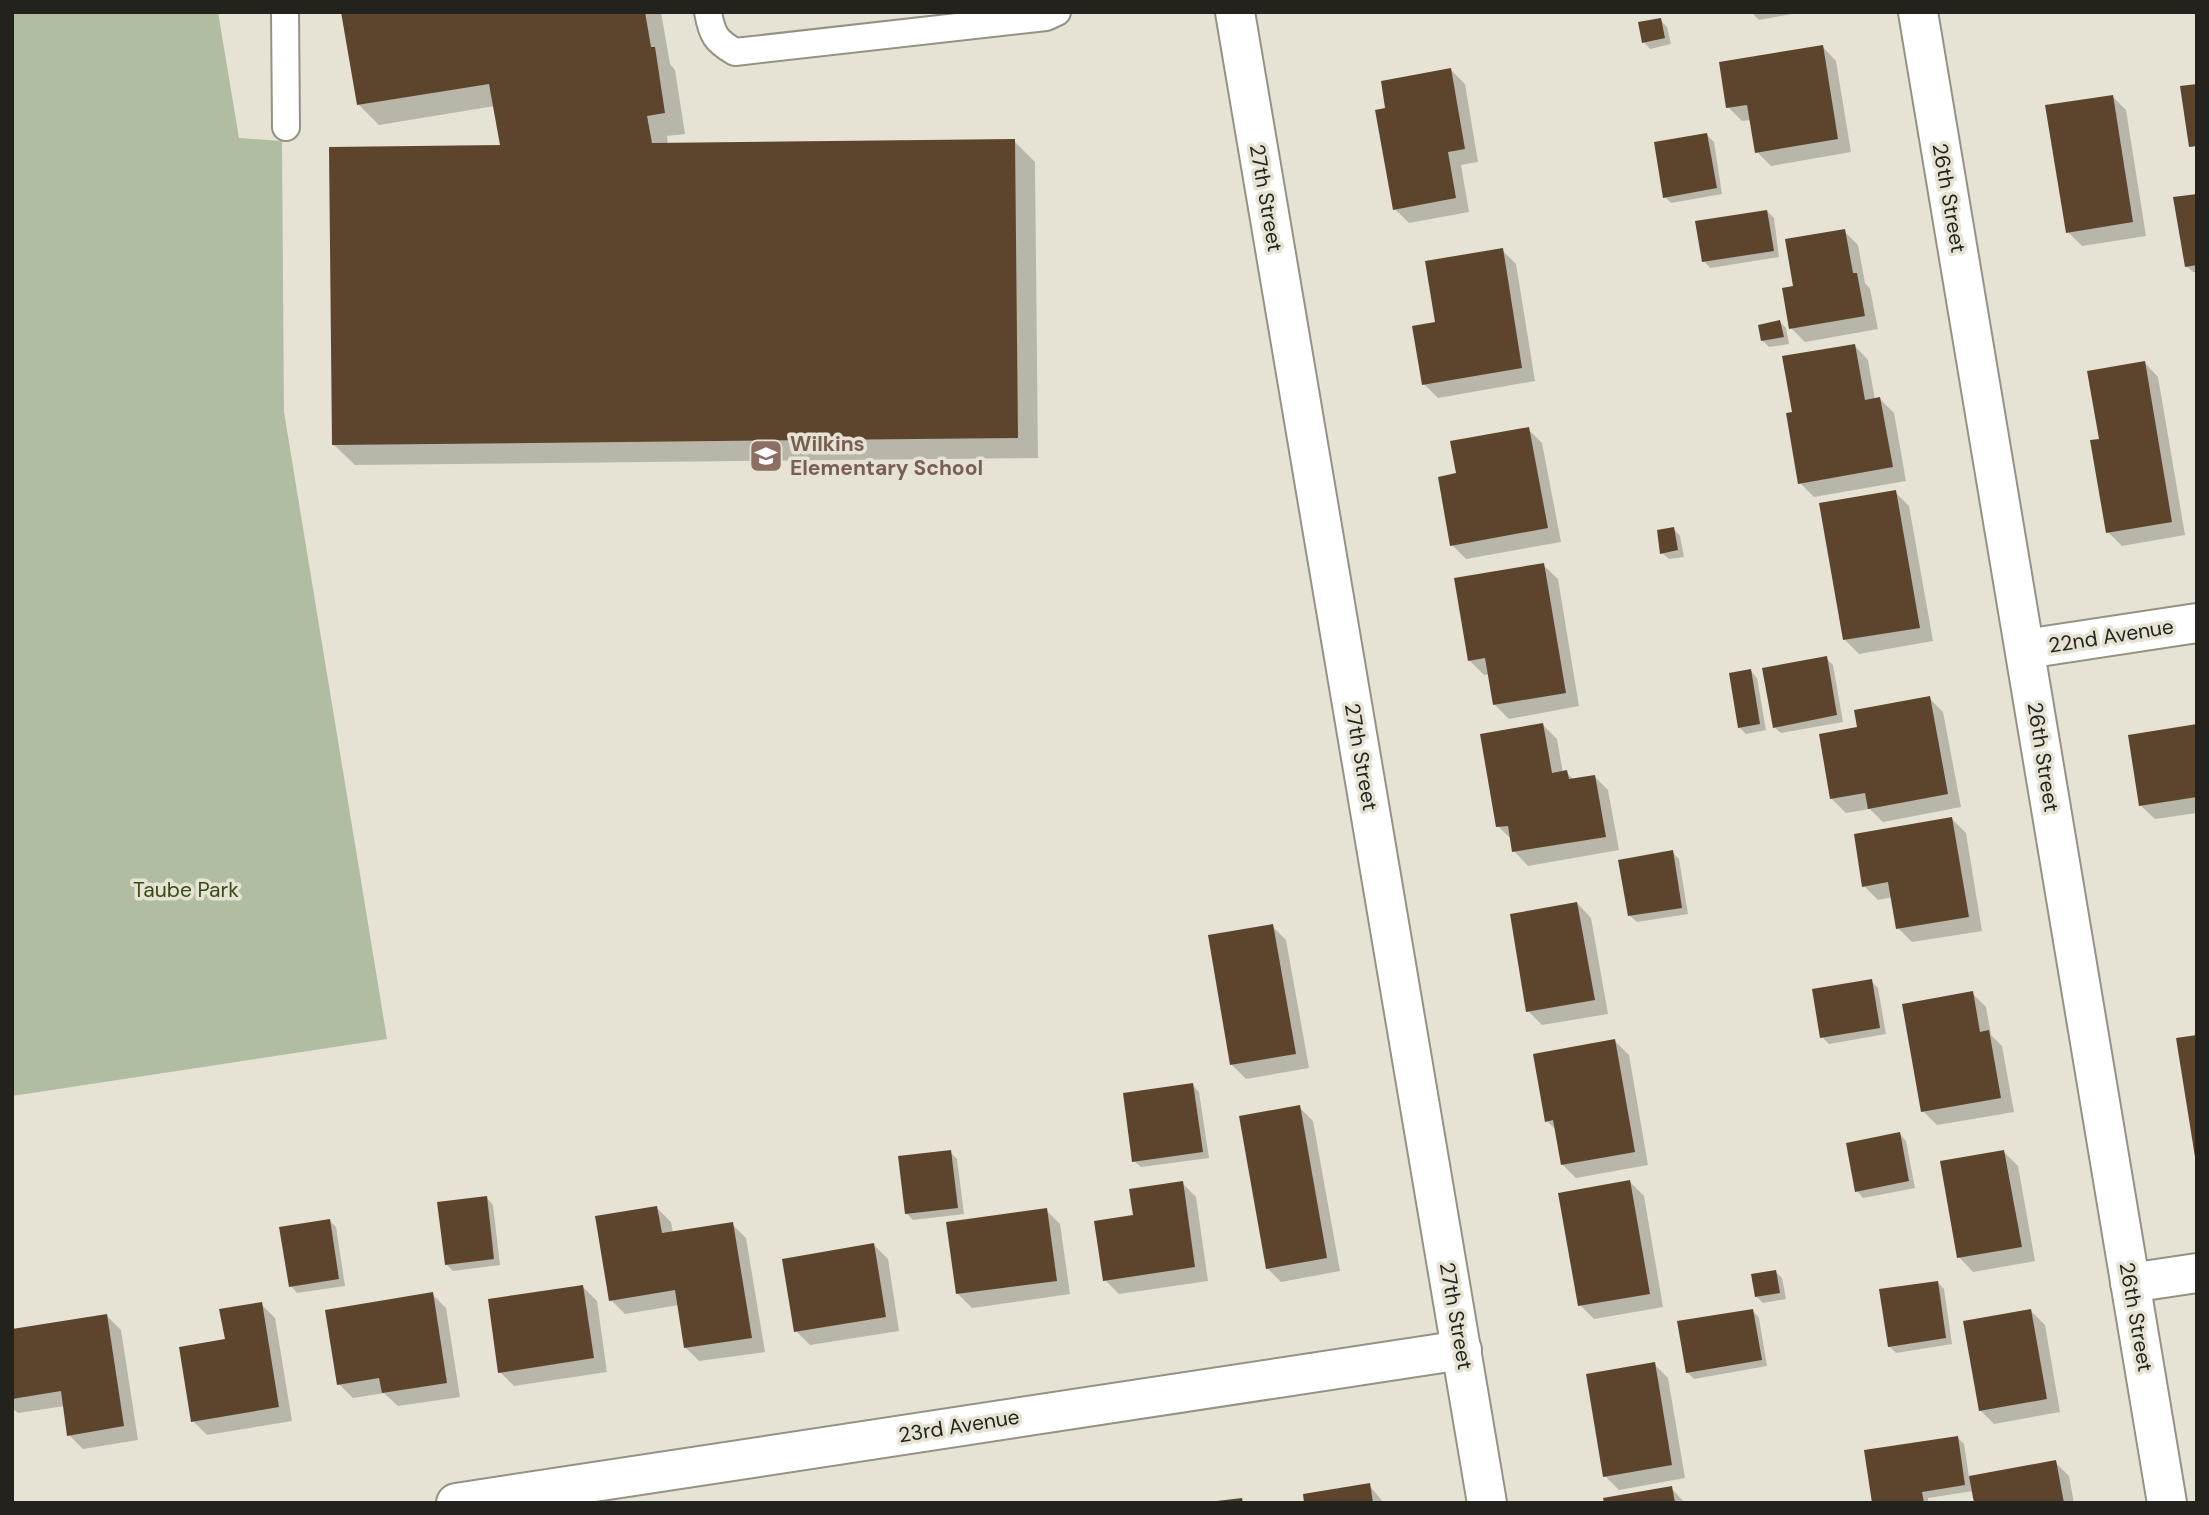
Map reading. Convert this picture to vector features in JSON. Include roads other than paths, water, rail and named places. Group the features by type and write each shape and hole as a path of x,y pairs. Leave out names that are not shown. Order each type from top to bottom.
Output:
{"street":[{"name":"27th Street","path":"1235,12 1487,1503"},
{"name":"26th Street","path":"1923,13 2167,1503"},
{"name":"22nd Avenue","path":"2026,649 2197,623"},
{"path":"2130,1283 2197,1273"},
{"name":"23rd Avenue","path":"456,1503 1462,1350"}],"lane":[{"path":"285,12 286,127"},
{"path":"708,12 710,28 718,42 735,52 1046,17 1057,12"}],"place":[{"name":"Wilkins Elementary School","path":"766,456"}],"park label":[{"name":"Taube Park","path":"186,890"}]}
